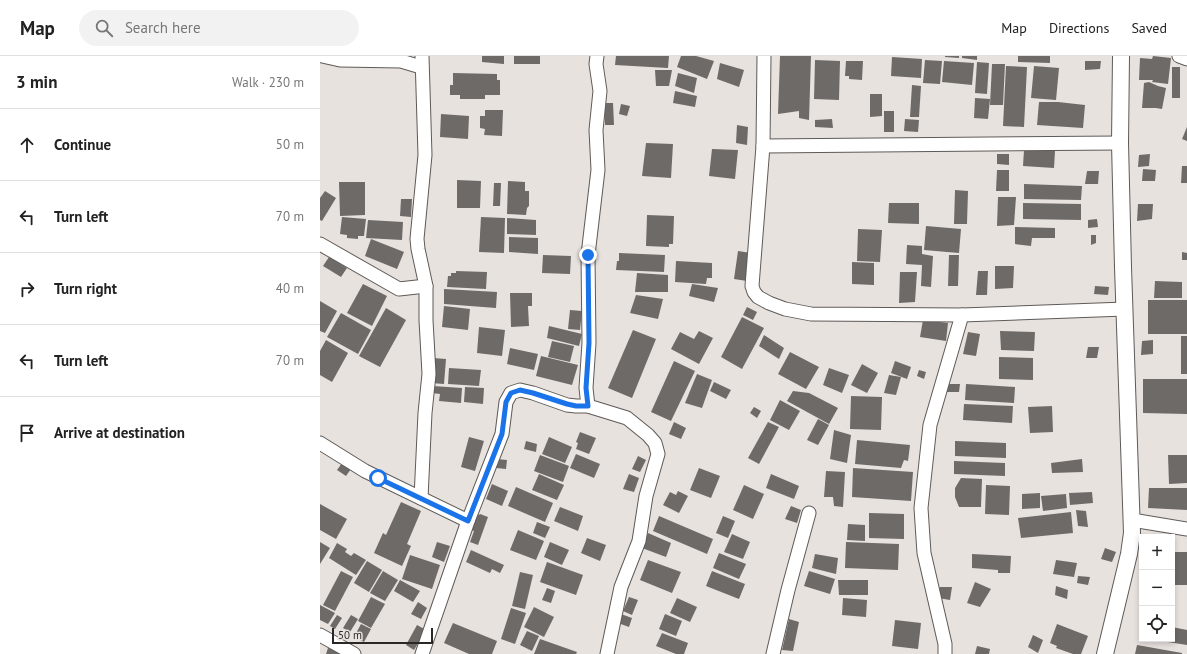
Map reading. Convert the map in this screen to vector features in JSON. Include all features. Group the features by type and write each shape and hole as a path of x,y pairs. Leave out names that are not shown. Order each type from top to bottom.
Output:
{"street":[{"path":"322,56 340,60 400,62 422,61 425,156 417,239 426,286 428,374 421,498"},
{"path":"588,406 586,388 589,343 588,255 598,170 596,130 600,91 596,64 597,56"},
{"path":"764,56 764,146 752,286 758,297 785,309 811,314 962,315 1124,309"},
{"path":"1105,654 1129,554 1132,533 1120,143 1121,56"},
{"path":"1178,56 1187,59"},
{"path":"764,146 1120,143"},
{"path":"320,244 399,289 426,286"},
{"path":"945,654 945,644 924,553 921,508 930,425 962,315"},
{"path":"422,654 468,521 502,434 506,402 511,393 520,390 567,404 588,406 627,418 656,443 658,454 646,496 639,541 621,587 607,654"},
{"path":"320,443 365,471 468,521"},
{"path":"773,654 808,512"},
{"path":"1132,520 1187,529"},
{"path":"320,635 354,654"}],"building":[{"path":"482,56 504,56 504,64 482,62"},
{"path":"514,56 540,56 540,64 514,64"},
{"path":"616,56 669,56 668,68 615,65"},
{"path":"681,56 696,56 714,61 707,79 677,67"},
{"path":"780,56 811,56 809,120 799,118 799,111 778,114"},
{"path":"959,56 959,58 945,57"},
{"path":"962,56 977,56 977,60 962,58"},
{"path":"1018,56 1050,56 1050,63 1018,62"},
{"path":"1153,56 1171,58 1168,84 1152,82 1153,80 1139,80 1140,58 1152,59"},
{"path":"892,57 922,59 921,78 891,76"},
{"path":"815,60 840,61 839,100 814,99"},
{"path":"925,60 942,61 940,84 923,83"},
{"path":"846,61 863,61 862,80 849,79 849,76 845,76"},
{"path":"944,61 974,63 972,85 942,82"},
{"path":"1085,61 1101,61 1100,69 1085,70"},
{"path":"977,62 989,63 987,94 975,93"},
{"path":"720,63 744,70 739,87 717,79"},
{"path":"992,64 1005,64 1003,105 990,105"},
{"path":"1006,66 1027,67 1024,127 1003,126"},
{"path":"1034,66 1059,68 1056,100 1031,98"},
{"path":"1172,67 1180,67 1180,98 1172,98"},
{"path":"655,70 672,70 669,86 656,86"},
{"path":"453,73 497,74 497,80 500,80 500,95 485,95 485,99 460,99 460,95 450,95 450,85 453,85"},
{"path":"678,73 697,78 694,93 675,86"},
{"path":"1149,82 1166,88 1162,109 1142,108 1144,83"},
{"path":"912,85 921,86 919,117 910,117"},
{"path":"675,91 697,96 695,107 673,103"},
{"path":"870,94 882,94 882,116 870,117"},
{"path":"975,98 990,99 988,119 974,118"},
{"path":"1039,102 1058,102 1085,105 1083,128 1037,125"},
{"path":"604,103 613,103 614,125 605,125"},
{"path":"621,104 630,106 627,116 619,114"},
{"path":"485,110 503,110 502,136 484,135 485,129 480,128 480,116 485,116"},
{"path":"884,111 894,111 894,132 884,132"},
{"path":"441,114 469,116 468,139 440,137"},
{"path":"832,119 833,128 815,127 815,120"},
{"path":"905,119 919,120 918,132 904,131"},
{"path":"737,125 748,127 747,145 736,143"},
{"path":"1187,127 1187,141 1182,139"},
{"path":"646,143 673,144 671,178 642,176"},
{"path":"712,149 738,150 735,179 709,176"},
{"path":"1024,150 1055,151 1054,168 1023,166"},
{"path":"997,154 1009,154 1009,165 997,164"},
{"path":"1150,154 1149,166 1138,167 1139,155"},
{"path":"1182,166 1187,166 1187,183 1181,183"},
{"path":"1143,169 1156,170 1155,181 1142,181"},
{"path":"997,170 1009,170 1009,191 996,191"},
{"path":"1087,171 1099,171 1098,184 1085,184"},
{"path":"457,180 481,181 480,208 457,208"},
{"path":"508,181 525,182 525,191 529,191 529,206 527,208 526,215 507,214"},
{"path":"339,182 365,182 365,215 340,216"},
{"path":"494,183 501,183 500,206 493,206"},
{"path":"1024,184 1082,186 1081,200 1024,199"},
{"path":"955,190 968,191 967,224 954,224"},
{"path":"325,191 336,198 322,221 320,220 320,198"},
{"path":"998,197 1016,197 1014,225 997,226"},
{"path":"401,199 412,199 411,217 400,216"},
{"path":"889,203 919,203 919,224 888,223"},
{"path":"1023,203 1081,204 1081,220 1023,219"},
{"path":"1138,204 1153,204 1152,219 1137,221"},
{"path":"647,215 674,216 673,244 669,244 669,247 646,246"},
{"path":"342,217 366,219 364,236 358,236 358,239 347,238 347,235 340,234"},
{"path":"481,217 505,218 504,253 479,252"},
{"path":"507,218 536,220 536,235 507,234"},
{"path":"1097,219 1098,227 1088,228 1088,220"},
{"path":"368,220 403,222 402,240 366,238"},
{"path":"926,226 961,229 959,253 924,250"},
{"path":"1015,227 1055,228 1055,238 1032,238 1031,246 1015,244"},
{"path":"858,229 882,230 880,262 857,261"},
{"path":"1091,235 1096,235 1096,243 1091,245"},
{"path":"509,237 538,238 538,254 509,252"},
{"path":"371,239 404,252 397,269 365,256"},
{"path":"907,245 922,246 922,254 933,256 931,287 921,286 922,265 906,264"},
{"path":"738,251 751,253 747,281 734,279"},
{"path":"1182,252 1187,253 1187,260 1182,260"},
{"path":"619,253 665,255 664,272 616,270 617,261 619,261"},
{"path":"543,255 571,256 570,274 542,273"},
{"path":"949,255 959,255 958,286 948,286"},
{"path":"329,257 347,268 341,277 323,266"},
{"path":"676,261 712,263 712,278 707,278 706,284 675,282"},
{"path":"852,262 874,263 874,285 852,284"},
{"path":"995,266 1014,266 1013,288 995,289"},
{"path":"456,271 487,272 486,289 447,287 448,276 451,276 451,273 456,273"},
{"path":"978,271 988,271 987,295 976,295"},
{"path":"900,272 917,272 915,302 899,303"},
{"path":"637,273 668,275 668,292 635,292"},
{"path":"1155,281 1182,282 1182,298 1154,298"},
{"path":"363,284 387,296 372,326 347,313"},
{"path":"692,284 718,288 714,302 689,296"},
{"path":"1095,286 1109,287 1108,295 1094,294"},
{"path":"444,289 497,292 496,308 444,304"},
{"path":"510,293 532,293 532,306 528,306 529,326 511,327"},
{"path":"636,295 663,299 658,319 630,313"},
{"path":"1148,300 1187,300 1187,334 1148,334"},
{"path":"320,301 337,311 325,333 320,331"},
{"path":"444,306 470,309 468,330 442,327"},
{"path":"747,307 757,312 753,320 743,315"},
{"path":"386,308 406,320 380,367 359,356"},
{"path":"570,310 582,311 580,330 568,329"},
{"path":"341,313 371,330 358,354 327,337"},
{"path":"742,317 764,328 742,369 721,357"},
{"path":"923,320 948,323 946,341 920,337"},
{"path":"549,326 582,334 579,346 547,338"},
{"path":"479,327 505,330 502,356 477,353"},
{"path":"633,330 656,339 632,398 608,388"},
{"path":"699,331 713,338 699,364 671,349 680,332 694,339"},
{"path":"1000,331 1035,332 1034,351 1001,350"},
{"path":"968,332 980,334 976,356 963,354"},
{"path":"764,335 784,348 779,359 759,346"},
{"path":"1181,336 1187,336 1187,374 1181,374"},
{"path":"326,340 348,353 332,382 320,375 320,351"},
{"path":"1153,340 1153,354 1141,355 1142,341"},
{"path":"552,341 574,346 570,362 548,357"},
{"path":"1088,347 1099,347 1097,358 1086,358"},
{"path":"510,348 538,354 534,370 507,364"},
{"path":"790,352 819,367 806,389 778,374"},
{"path":"541,356 578,365 572,385 536,376"},
{"path":"999,357 1033,358 1033,380 999,379"},
{"path":"433,358 446,359 444,384 431,383"},
{"path":"674,361 695,371 671,421 651,412"},
{"path":"895,361 911,367 907,379 891,373"},
{"path":"862,364 878,373 867,393 851,385"},
{"path":"449,368 481,370 479,386 448,384"},
{"path":"829,368 849,375 842,393 823,385"},
{"path":"919,370 926,372 924,379 917,376"},
{"path":"697,374 712,380 702,408 685,403"},
{"path":"889,375 901,377 896,395 884,393"},
{"path":"1143,379 1187,379 1187,414 1143,413"},
{"path":"714,382 731,390 726,399 710,391"},
{"path":"944,384 960,384 959,392 944,392"},
{"path":"966,384 1015,387 1014,403 965,400"},
{"path":"433,386 462,388 461,403 439,401 440,394 432,393"},
{"path":"465,387 484,388 483,404 464,402"},
{"path":"793,391 809,393 838,408 829,424 787,401"},
{"path":"851,396 882,397 881,430 850,429"},
{"path":"780,400 800,411 789,430 770,420"},
{"path":"964,404 1013,406 1012,423 963,420"},
{"path":"1052,406 1053,432 1030,433 1028,407"},
{"path":"754,407 761,411 757,418 750,413"},
{"path":"818,419 829,425 818,445 807,440"},
{"path":"674,422 686,428 681,439 669,434"},
{"path":"768,422 779,427 759,464 748,458"},
{"path":"834,430 851,435 847,463 830,459"},
{"path":"580,432 596,438 589,454 576,449 578,443 576,442"},
{"path":"469,437 484,441 475,471 461,467"},
{"path":"549,437 572,447 565,463 542,454"},
{"path":"857,440 910,445 908,461 904,460 901,468 855,464"},
{"path":"526,441 537,444 536,452 524,449"},
{"path":"955,441 1006,443 1006,458 955,456"},
{"path":"576,454 600,464 594,478 570,468"},
{"path":"540,455 569,466 563,482 534,471"},
{"path":"1168,455 1187,455 1187,483 1169,484"},
{"path":"638,456 646,460 640,472 632,469"},
{"path":"497,459 507,460 506,469 496,468"},
{"path":"1082,459 1083,472 1052,473 1051,463"},
{"path":"954,461 1005,463 1005,476 954,474"},
{"path":"342,463 353,466 346,476 337,470"},
{"path":"699,468 720,476 711,498 690,490"},
{"path":"853,468 913,472 911,501 852,497"},
{"path":"826,471 845,472 843,507 834,506 833,497 824,497"},
{"path":"539,474 564,485 557,500 532,490"},
{"path":"629,474 639,478 634,492 623,489"},
{"path":"771,474 799,486 794,499 766,488"},
{"path":"961,478 982,479 981,507 959,507 955,497 955,488"},
{"path":"492,484 508,491 502,506 486,499"},
{"path":"744,485 764,494 753,519 733,510"},
{"path":"986,485 1010,486 1009,515 985,514"},
{"path":"516,487 553,503 545,522 508,506"},
{"path":"1149,488 1187,488 1187,510 1148,508"},
{"path":"678,491 688,496 679,513 663,505 670,492 676,495"},
{"path":"1092,492 1093,503 1070,505 1069,493"},
{"path":"1040,493 1040,508 1022,509 1022,494"},
{"path":"1066,494 1067,508 1043,511 1041,496"},
{"path":"401,502 421,511 407,544 411,546 402,566 374,553 383,533 386,535"},
{"path":"320,504 347,519 336,539 320,530"},
{"path":"791,506 801,510 797,523 785,519"},
{"path":"560,507 583,516 578,531 554,521"},
{"path":"1076,510 1086,511 1088,527 1078,526"},
{"path":"1071,512 1073,533 1021,538 1018,518"},
{"path":"869,513 904,514 904,539 869,538"},
{"path":"477,514 488,517 478,545 470,542 474,531 471,530"},
{"path":"659,516 713,539 707,554 653,531"},
{"path":"723,516 735,521 728,538 716,533"},
{"path":"537,522 550,527 545,538 533,533"},
{"path":"848,524 865,525 865,541 847,540"},
{"path":"518,530 544,541 536,560 510,550"},
{"path":"648,533 671,543 666,557 642,548"},
{"path":"732,534 750,542 743,559 724,552"},
{"path":"587,538 606,545 600,561 581,553"},
{"path":"320,542 330,548 320,564"},
{"path":"437,542 450,546 444,562 432,557"},
{"path":"550,542 569,550 562,565 544,557"},
{"path":"846,542 899,544 898,570 845,568"},
{"path":"337,543 347,549 345,552 351,556 354,553 366,560 356,575 329,558"},
{"path":"1105,548 1116,552 1112,562 1101,559"},
{"path":"471,550 504,565 500,573 492,569 490,573 466,562"},
{"path":"1175,552 1187,552 1187,585 1175,585"},
{"path":"719,553 746,564 739,579 713,568"},
{"path":"815,554 838,558 836,574 812,568"},
{"path":"972,554 1011,556 1010,573 998,573 998,570 972,568"},
{"path":"410,555 440,565 432,589 402,579"},
{"path":"648,560 681,572 672,593 640,580"},
{"path":"1056,560 1077,563 1074,577 1053,574"},
{"path":"367,561 382,570 369,592 354,583"},
{"path":"547,562 583,575 576,595 540,582"},
{"path":"341,571 353,577 335,611 323,605"},
{"path":"383,571 398,580 385,601 370,593"},
{"path":"712,571 745,584 739,599 706,586"},
{"path":"809,571 835,579 830,594 804,586"},
{"path":"520,572 533,575 525,609 512,606"},
{"path":"1078,576 1090,577 1088,585 1077,583"},
{"path":"400,580 420,591 413,602 394,591"},
{"path":"838,580 868,580 868,595 839,595"},
{"path":"975,582 991,589 980,607 967,603"},
{"path":"1056,586 1068,590 1067,599 1055,595"},
{"path":"940,587 952,587 950,600 938,598"},
{"path":"547,588 555,591 551,603 542,600"},
{"path":"371,597 385,604 371,628 358,621"},
{"path":"629,597 638,600 632,615 623,611"},
{"path":"677,598 697,607 690,622 670,613"},
{"path":"843,598 867,600 866,617 842,615"},
{"path":"418,602 427,608 421,619 411,614"},
{"path":"320,605 335,613 328,624 320,620"},
{"path":"534,607 554,617 544,637 524,627"},
{"path":"511,608 526,613 515,644 501,639"},
{"path":"621,614 632,618 629,627 618,623"},
{"path":"665,614 682,621 676,636 659,629"},
{"path":"337,615 342,618 335,629 330,626"},
{"path":"351,615 358,619 350,632 343,628"},
{"path":"789,619 799,622 793,651 782,650"},
{"path":"895,620 921,623 918,649 892,646"},
{"path":"453,623 497,641 492,654 469,654 444,643"},
{"path":"361,624 371,629 364,642 354,637"},
{"path":"1057,624 1088,636 1081,654 1073,654 1056,648 1057,646 1050,643"},
{"path":"417,625 426,630 414,650 406,645"},
{"path":"1175,628 1187,630 1187,645 1168,642 1175,642"},
{"path":"527,631 539,636 532,651 520,645"},
{"path":"662,633 688,643 684,654 676,654 656,646"},
{"path":"1033,635 1043,640 1038,653 1028,647"},
{"path":"540,639 577,652 576,654 534,654"},
{"path":"1137,645 1182,653 1182,654 1135,654"},
{"path":"977,646 990,649 989,654 975,654"},
{"path":"328,648 340,652 339,654 326,654"}],"route":[{"path":"378,478 468,521 502,434 506,402 511,393 520,390 567,404 588,406 586,388 589,343 588,255"}]}
